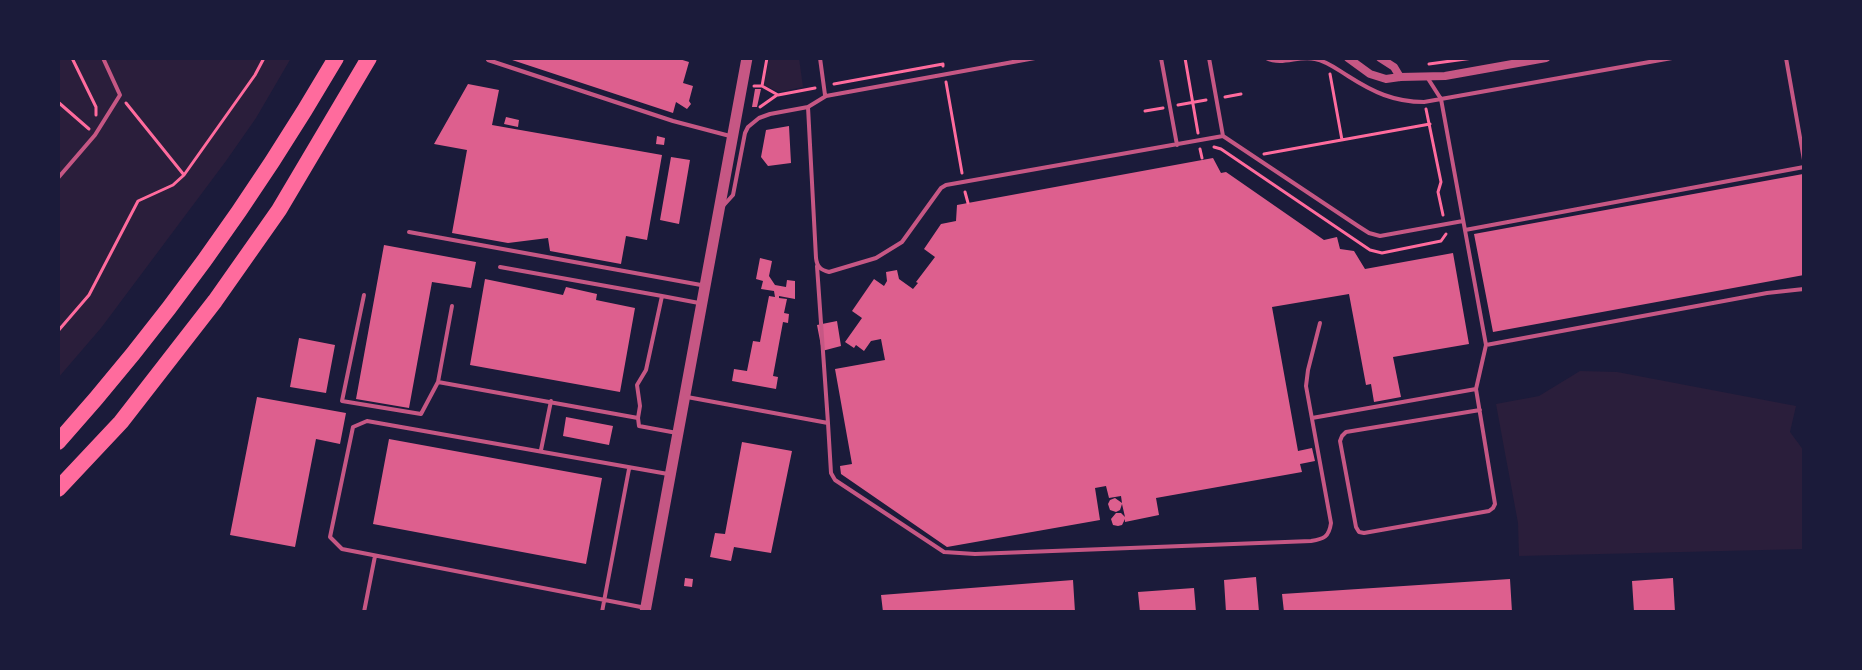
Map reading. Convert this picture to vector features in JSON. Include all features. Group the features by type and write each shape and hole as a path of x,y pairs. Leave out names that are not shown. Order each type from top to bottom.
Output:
{"highway":[{"path":"58,442 102,394 176,301 276,158 336,58"},
{"path":"58,489 121,422 215,301 279,210 369,58"}],"street":[{"path":"1348,58 1361,69 1386,79 1427,77 1546,58"},
{"path":"1380,58 1394,67 1400,77"},
{"path":"645,610 719,211 743,59"}],"lane":[{"path":"58,178 95,135 120,95 103,58"},
{"path":"489,58 673,121 732,137"},
{"path":"820,58 826,96"},
{"path":"719,211 733,195 745,133 759,118 808,107 826,96 1035,58"},
{"path":"1161,58 1177,145"},
{"path":"1209,58 1223,136"},
{"path":"1267,59 1282,62 1312,58 1377,93 1399,100 1424,102 1672,58"},
{"path":"1786,58 1804,160"},
{"path":"1427,77 1441,99 1486,345 1476,389 1480,410 1495,504 1489,511 1359,532 1340,441 1342,436 1346,432 1480,410"},
{"path":"808,107 831,473 835,480 944,552 975,554 1323,539 1329,533 1331,523 1306,386 1320,323"},
{"path":"817,265 829,272 864,262 893,249 902,242 946,185 1223,136 1374,235 1463,221"},
{"path":"1465,230 1804,167"},
{"path":"409,232 705,286"},
{"path":"500,267 702,303"},
{"path":"1486,345 1767,293 1804,289"},
{"path":"364,295 342,401 421,414 438,382 452,306"},
{"path":"662,296 646,370 637,385 638,418 639,426 678,433"},
{"path":"438,382 638,418"},
{"path":"1312,418 1476,389"},
{"path":"684,397 828,423"},
{"path":"541,451 551,401"},
{"path":"645,610 604,599 342,549 330,537 353,427 367,421 670,475"},
{"path":"602,612 630,468"},
{"path":"364,612 375,556"}],"path":[{"path":"72,58 96,107 95,135"},
{"path":"58,331 89,295 138,201 173,185 184,175 264,58"},
{"path":"762,86 767,58"},
{"path":"1185,58 1202,158"},
{"path":"1420,64 1473,58"},
{"path":"758,109 778,95 943,64 968,203"},
{"path":"1328,64 1342,140"},
{"path":"752,98 754,85 778,95"},
{"path":"1145,111 1241,94"},
{"path":"120,95 184,175"},
{"path":"58,102 95,135"},
{"path":"1424,102 1441,182 1438,192 1445,225"},
{"path":"1235,159 1430,124"}],"shaded area":[{"path":"58,58 291,58 256,118 226,161 101,328 58,378"},
{"path":"769,58 799,58 803,87 779,92 764,85"},
{"path":"1580,371 1617,372 1796,406 1790,432 1804,451 1804,549 1519,556 1518,523 1496,404 1539,396"}],"building":[{"path":"506,58 676,58 689,62 683,83 693,86 691,104 687,109 676,102 673,113"},
{"path":"468,84 499,90 492,125 662,155 647,240 626,236 621,264 550,251 548,238 508,243 452,233 467,150 434,144"},
{"path":"755,89 761,89 757,107 752,107"},
{"path":"506,117 519,120 518,127 504,124"},
{"path":"789,126 791,163 768,166 761,157 766,130"},
{"path":"657,136 665,138 664,145 656,144"},
{"path":"671,157 690,160 679,224 660,220"},
{"path":"1213,158 1221,173 1226,172 1324,240 1337,237 1340,249 1354,251 1365,269 1453,253 1469,344 1393,357 1401,397 1374,402 1371,384 1366,385 1349,294 1272,307 1298,451 1312,448 1315,461 1300,464 1302,472 1156,498 1159,515 1125,522 1125,519 1118,526 1113,525 1111,519 1116,513 1125,517 1122,504 1116,512 1110,510 1108,504 1115,498 1122,503 1121,496 1109,498 1106,486 1095,488 1100,520 947,547 841,474 840,466 852,464 835,369 885,360 881,339 871,341 864,351 845,342 862,318 852,311 874,279 884,286 886,272 897,270 899,279 913,289 935,257 924,249 941,224 956,221 957,205"},
{"path":"1803,174 1804,275 1493,332 1474,234"},
{"path":"384,245 476,262 471,288 432,282 409,408 356,399"},
{"path":"760,258 772,261 769,276 775,285 786,287 787,280 795,281 795,299 779,296 787,299 784,313 789,314 788,323 783,322 773,376 778,377 776,389 732,381 734,369 747,371 753,341 760,342 769,296 775,297 774,291 761,289 763,281 756,279"},
{"path":"485,279 563,295 566,287 597,294 596,300 635,308 620,392 470,365"},
{"path":"837,321 841,346 822,351 817,325"},
{"path":"299,338 335,345 326,393 290,387"},
{"path":"257,397 346,413 340,444 316,439 295,547 230,535"},
{"path":"566,417 613,426 609,445 563,436"},
{"path":"389,439 602,478 586,564 373,524"},
{"path":"742,442 792,451 771,553 734,547 731,561 710,557 715,533 725,534"},
{"path":"1256,577 1259,612 1226,612 1224,580"},
{"path":"685,578 693,579 692,587 684,586"},
{"path":"1673,578 1675,612 1634,612 1632,581"},
{"path":"1510,579 1512,612 1284,612 1282,594"},
{"path":"1073,580 1075,612 883,612 881,595"},
{"path":"1194,588 1196,612 1140,612 1138,592"}]}
